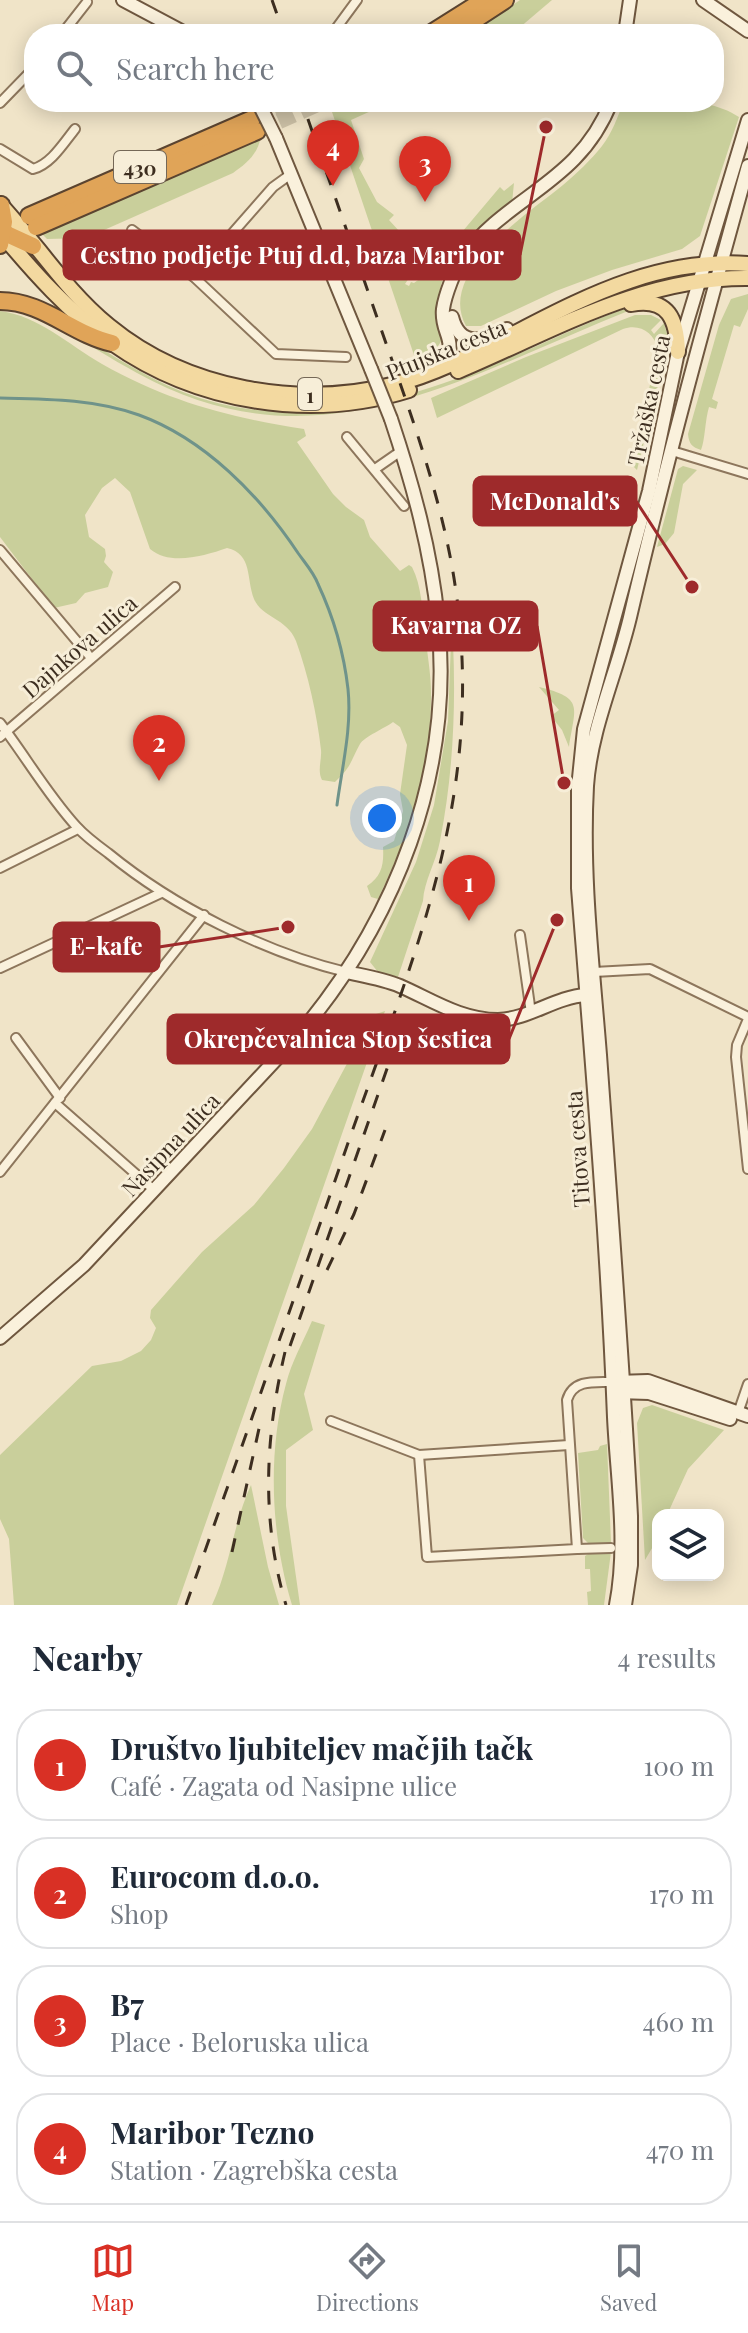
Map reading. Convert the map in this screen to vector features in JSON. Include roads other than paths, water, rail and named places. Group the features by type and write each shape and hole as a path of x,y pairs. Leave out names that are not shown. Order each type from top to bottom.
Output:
{"highway":[{"path":"446,24 484,0"},
{"path":"468,24 505,0"},
{"name":"430","path":"32,222 254,125"},
{"path":"1,204 1,236 9,235 33,246"},
{"path":"0,301 29,305 92,338 112,343"}],"main road":[{"path":"123,0 168,24"},
{"path":"626,24 630,0"},
{"path":"703,0 748,29"},
{"name":"Nasipna ulica","path":"0,1338 84,1265 322,1008 377,921 404,864 426,795 437,728 441,659 433,580 417,503 391,419 263,112"},
{"path":"447,299 451,281 462,258 481,237 580,155 606,112"},
{"name":"Tržaška cesta","path":"600,692 649,491 678,352 748,120"},
{"name":"Tržaška cesta","path":"600,692 631,615 716,279 748,166"},
{"name":"Ptujska cesta","path":"1,204 79,298 111,327 149,354 200,376 234,386 284,394 348,392 394,385 442,368 641,276 673,267 704,265"},
{"name":"Ptujska cesta","path":"1,236 69,307 112,343 168,375 233,397 286,405 330,405 373,400 433,382 607,306 660,288 716,279"},
{"name":"1","path":"704,265 748,264"},
{"name":"1","path":"716,279 748,278"},
{"name":"Ptujska cesta","path":"447,299 454,328 468,339 481,340 515,325 529,326"},
{"name":"Ptujska cesta","path":"442,368 451,347 443,307 447,299"},
{"path":"607,306 645,301 662,307 675,322 678,352"},
{"name":"Titova cesta","path":"600,692 587,784 586,832 618,1387 622,1538 616,1605"},
{"name":"Titova cesta","path":"600,692 579,761 576,832 586,995 632,1542 625,1605"},
{"path":"346,972 398,985 471,1017 508,1019 560,1000 586,995"},
{"path":"618,1387 648,1381 743,1414"},
{"path":"618,1387 666,1397 748,1425"}],"street":[{"path":"339,24 357,0"},
{"path":"70,24 87,2"},
{"path":"0,103 24,78"},
{"path":"0,149 33,169 38,168 75,129"},
{"path":"194,277 273,187 291,174"},
{"path":"132,230 194,277 276,354 346,357"},
{"path":"347,437 404,506"},
{"path":"375,469 401,451"},
{"name":"Tržaška cesta","path":"672,451 748,474"},
{"path":"0,550 91,658"},
{"name":"Dajnkova ulica","path":"4,735 175,587"},
{"path":"0,723 4,735 78,829 161,893 260,942 346,972"},
{"path":"0,868 78,829"},
{"path":"0,968 161,893"},
{"path":"0,1172 204,915"},
{"path":"520,935 531,1013"},
{"path":"594,972 650,969 748,1018 737,1045 736,1057 748,1169"},
{"path":"16,1038 57,1100 154,1190"},
{"path":"577,1549 569,1445 569,1391 579,1384 597,1382 618,1387"},
{"path":"743,1414 748,1384"},
{"path":"331,1421 419,1455 569,1445"},
{"path":"419,1455 427,1557 611,1548"}],"waterway":[{"path":"0,398 88,403 122,410 163,425 208,454 266,511 314,576 341,649 349,718 337,805"}],"tunnel":[{"path":"252,119 268,112"},
{"path":"257,131 300,112"}],"railway":[{"path":"272,0 280,24"},
{"path":"186,1605 418,943 437,877 451,811 460,743 462,673 457,599 436,495 305,112"},
{"path":"290,1346 389,1063"},
{"path":"327,1270 354,1214 385,1130"},
{"path":"285,1352 273,1416 269,1510 272,1542 286,1605"},
{"path":"232,1552 260,1424"}],"place":[{"name":"Cestno podjetje Ptuj d.d, baza Maribor","path":"546,127"},
{"name":"Maribor Tezno","path":"333,186"},
{"name":"B7","path":"425,202"},
{"name":"McDonald's","path":"692,587"},
{"name":"Eurocom d.o.o.","path":"159,781"},
{"name":"Kavarna OZ","path":"564,783"},
{"name":"Okrepčevalnica Stop šestica","path":"557,920"},
{"name":"Društvo ljubiteljev mačjih tačk","path":"469,921"},
{"name":"E-kafe","path":"288,927"}]}
